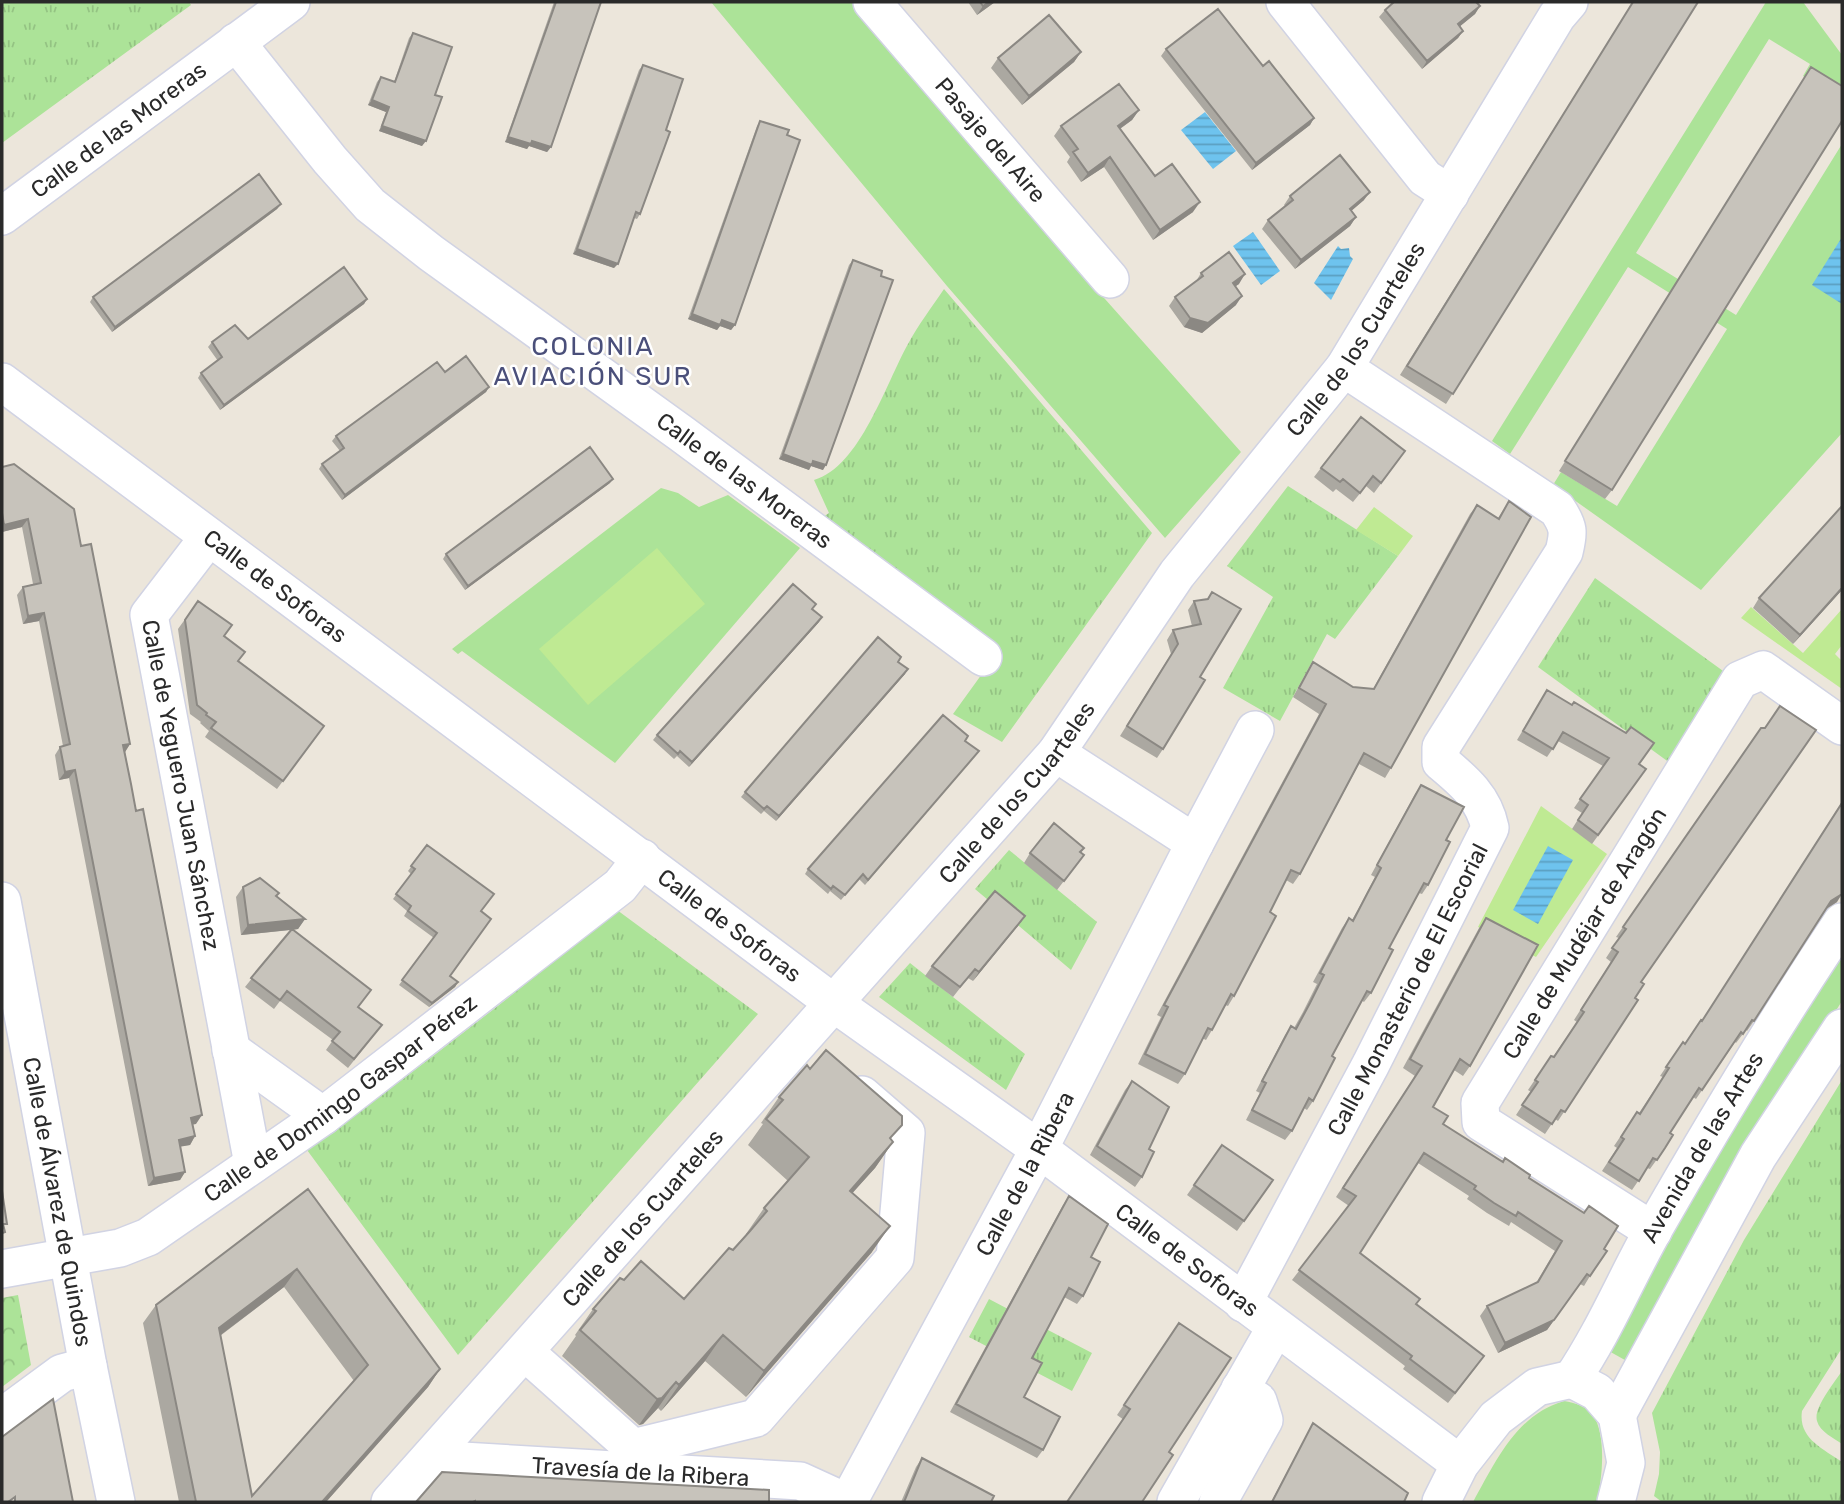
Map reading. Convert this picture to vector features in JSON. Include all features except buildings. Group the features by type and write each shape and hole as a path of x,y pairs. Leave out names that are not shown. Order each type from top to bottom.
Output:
{"street":[{"name":"Calle de las Moreras","path":"2,216 291,2"},
{"name":"Pasaje del Aire","path":"873,2 1110,279"},
{"path":"1285,2 1426,178 1450,194"},
{"name":"Calle de los Cuarteles","path":"390,1502 525,1352 819,1057 835,1004 1056,753 1177,574 1345,368 1562,7"},
{"name":"Calle de las Moreras","path":"236,43 330,160 370,205 431,253 682,434 983,657"},
{"name":"Calle Monasterio de El Escorial","path":"1243,1303 1371,1064 1490,828 1486,809 1460,778 1441,762 1441,747 1564,552 1569,533 1565,520 1557,509 1345,368"},
{"name":"Calle de Soforas","path":"2,382 835,1004 1039,1149 1460,1464"},
{"name":"Calle de Yeguero Juan Sánchez","path":"208,538 149,615 253,1164"},
{"name":"Calle de Mudéjar de Aragón","path":"1653,1231 1481,1122 1480,1104 1740,680 1763,670 1842,726"},
{"name":"Calle de la Ribera","path":"847,1502 1039,1149 1255,730"},
{"path":"1056,753 1195,843"},
{"name":"Calle de Domingo Gaspar Pérez","path":"2,1269 120,1248 148,1237 323,1116 620,886 642,858"},
{"name":"Calle de Álvarez de Quindos","path":"2,901 5,939 116,1502"},
{"name":"Avenida de las Artes","path":"1572,1379 1724,1107 1842,922"},
{"path":"1617,1415 1758,1156 1842,1028"},
{"path":"231,1049 323,1116"},
{"name":"Travesía de la Ribera","path":"525,1352 633,1448 756,1419 895,1258 905,1133 819,1057"},
{"path":"1176,1502 1276,1327"},
{"path":"2,1417 61,1373 88,1366"},
{"path":"1441,1502 1460,1464 1496,1418 1537,1387 1572,1379 1597,1392 1617,1415 1626,1463 1616,1502"},
{"path":"1218,1502 1264,1420 1258,1401 1240,1389"},
{"name":"Travesía de la Ribera","path":"429,1459 800,1480 847,1502"}],"green space":[{"path":"2,2 189,2 191,5 2,143"},
{"path":"711,2 855,2 1097,290 1241,452 1165,538 947,286"},
{"path":"1766,2 1803,2 1842,55 1842,100 1803,76 1810,64 1769,39 1636,253 1736,315 1842,144 1842,433 1701,590 1553,485 1561,472 1617,506 1727,329 1628,267 1510,454 1492,441"},
{"path":"944,289 1152,533 1002,742 953,714 1000,649 893,573 823,517 829,513 814,480 830,472 858,442 912,337"},
{"path":"1288,486 1398,556 1335,639 1327,634 1280,721 1223,688 1273,597 1227,566"},
{"path":"661,488 678,493 699,507 728,495 800,548 615,763 462,651 458,654 452,649"},
{"path":"1374,507 1413,536 1398,556 1356,530"},
{"path":"657,548 705,604 588,705 539,649"},
{"path":"1595,578 1730,676 1670,763 1538,667"},
{"path":"1751,607 1803,653 1842,609 1842,645 1835,654 1842,661 1842,689 1741,618"},
{"path":"1541,806 1607,854 1536,957 1478,927"},
{"path":"1009,850 1097,922 1071,970 975,889"},
{"path":"617,910 758,1014 458,1355 307,1150 464,1032"},
{"path":"1842,953 1842,1001 1632,1364 1607,1350 1724,1139"},
{"path":"910,963 1025,1054 1006,1090 879,997"},
{"path":"1842,1080 1842,1348 1802,1411 1802,1420 1813,1441 1842,1462 1842,1502 1662,1502 1654,1496 1660,1452 1652,1413 1744,1240"},
{"path":"18,1295 31,1365 2,1387 2,1298"},
{"path":"989,1299 1092,1353 1072,1391 969,1337"},
{"path":"1842,1371 1842,1444 1821,1428 1817,1416 1821,1402"},
{"path":"1564,1401 1587,1409 1597,1424 1602,1458 1597,1502 1473,1502 1499,1456 1520,1428 1547,1408"}],"water":[{"path":"1205,112 1236,151 1213,169 1181,130"},
{"path":"1253,232 1280,271 1261,285 1233,246"},
{"path":"1842,237 1842,304 1812,285"},
{"path":"1338,246 1341,249 1349,248 1353,259 1331,300 1314,283"},
{"path":"1548,846 1573,860 1538,924 1513,910"}],"district":[{"name":"COLONIA AVIACIÓN SUR","path":"593,361"}]}
